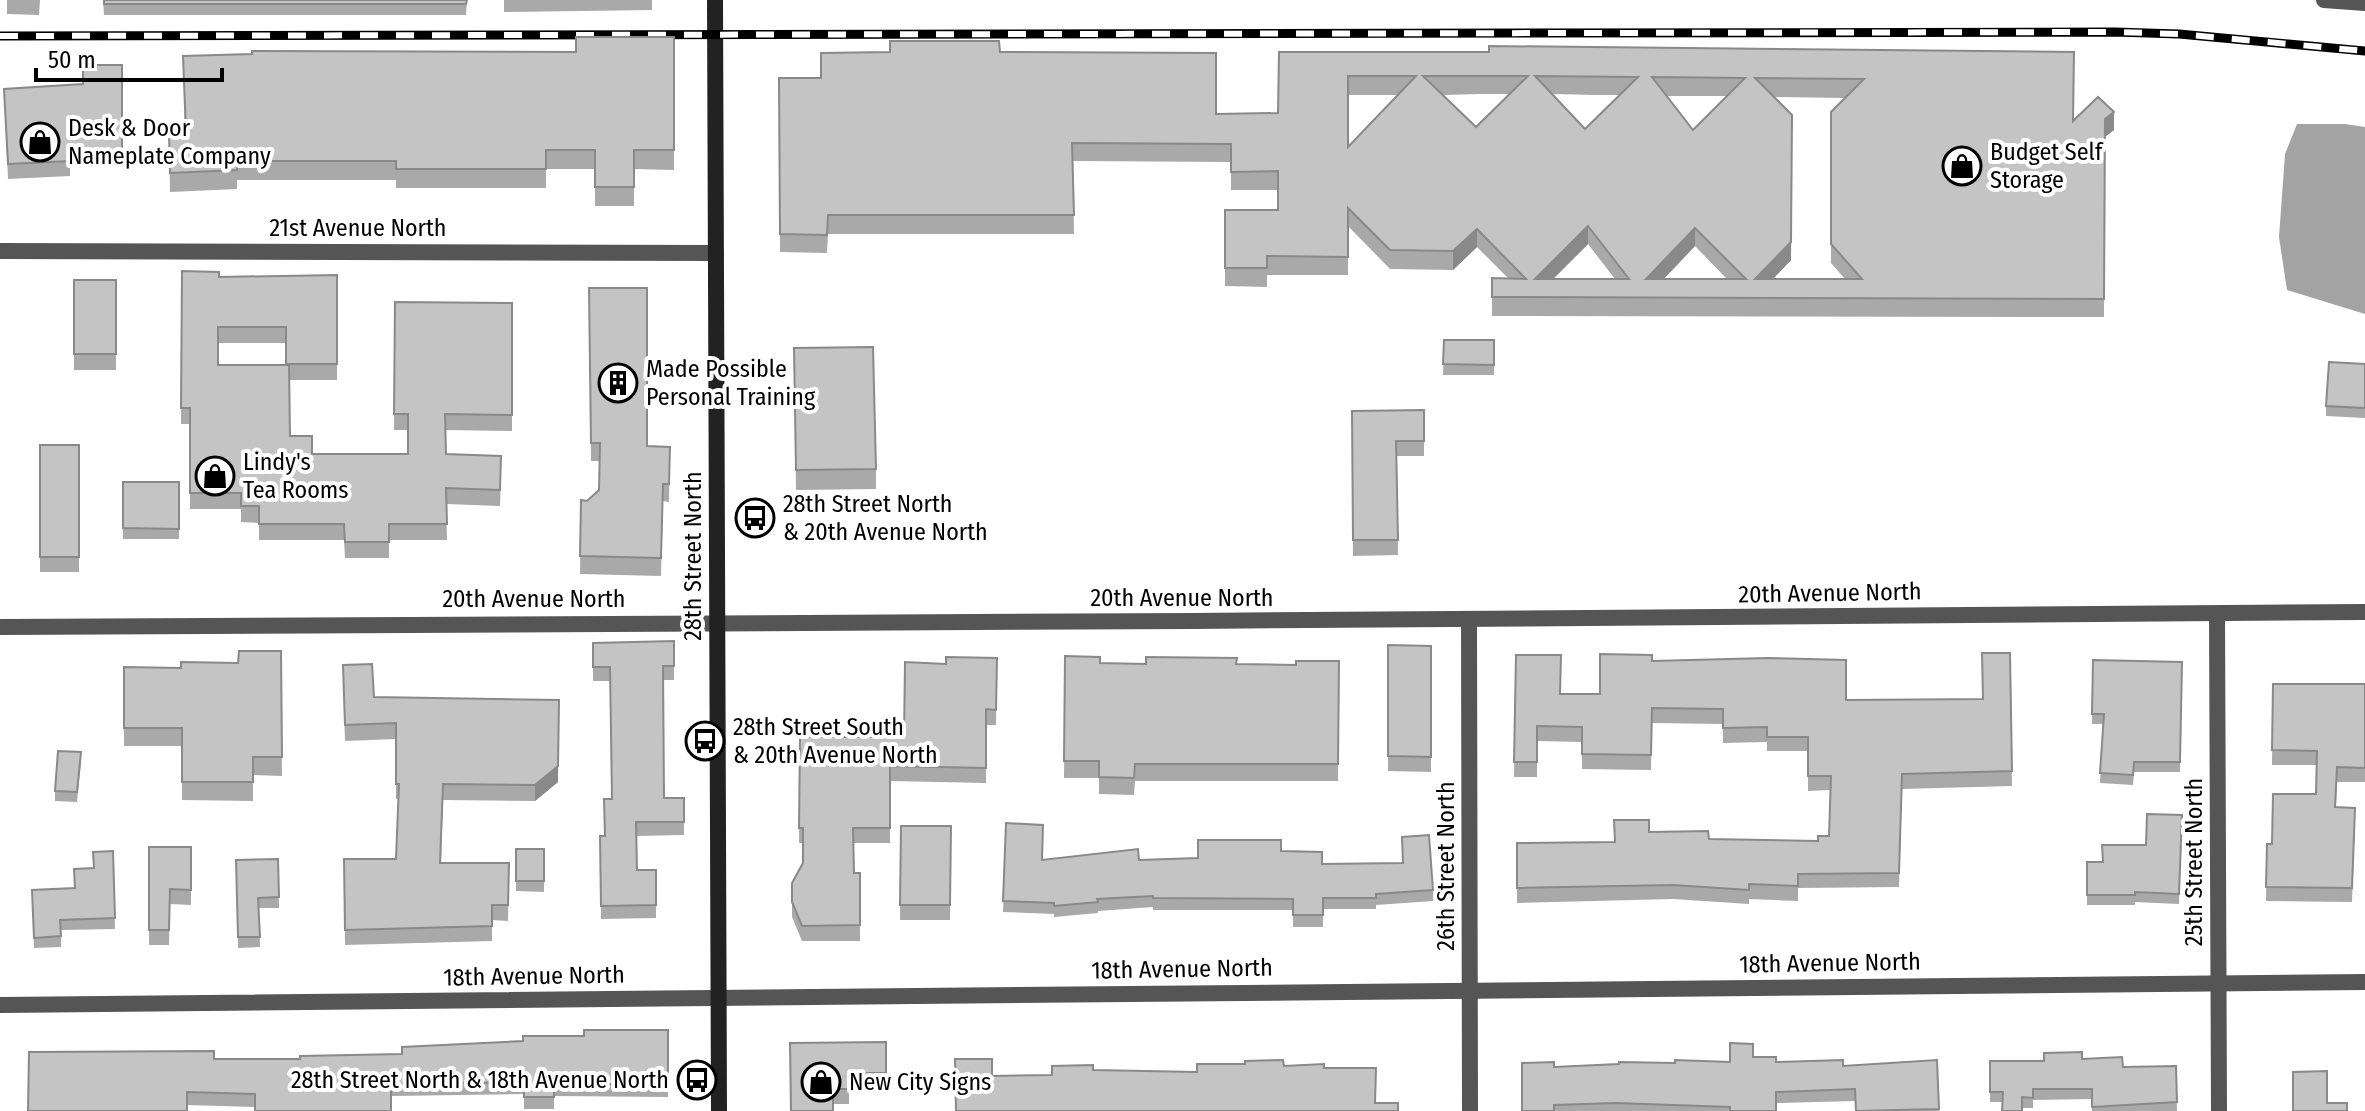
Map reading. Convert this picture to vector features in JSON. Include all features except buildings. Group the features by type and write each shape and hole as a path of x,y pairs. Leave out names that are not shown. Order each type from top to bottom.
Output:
{"street":[{"name":"28th Street North","path":"715,0 719,1111"},
{"path":"2324,0 2365,3"},
{"name":"21st Avenue North","path":"0,251 716,253"},
{"name":"20th Avenue North","path":"0,627 1469,621 2365,612"},
{"name":"25th Street North","path":"2217,614 2219,1111"},
{"name":"26th Street North","path":"1469,621 1470,1111"},
{"name":"18th Avenue North","path":"0,1005 2365,982"}],"shaded area":[{"path":"2297,124 2365,127 2365,314 2287,290 2279,237 2285,154"}],"railway":[{"path":"0,36 2115,32 2179,34 2365,51"}],"place":[{"name":"Desk & Door Nameplate Company","path":"40,142"},
{"name":"Budget Self Storage","path":"1962,166"},
{"name":"Made Possible Personal Training","path":"618,383"},
{"name":"Lindy's Tea Rooms","path":"215,476"},
{"name":"28th Street North & 20th Avenue North","path":"755,518"},
{"name":"28th Street South & 20th Avenue North","path":"705,741"},
{"name":"28th Street North & 18th Avenue North","path":"697,1080"},
{"name":"New City Signs","path":"821,1082"}]}
